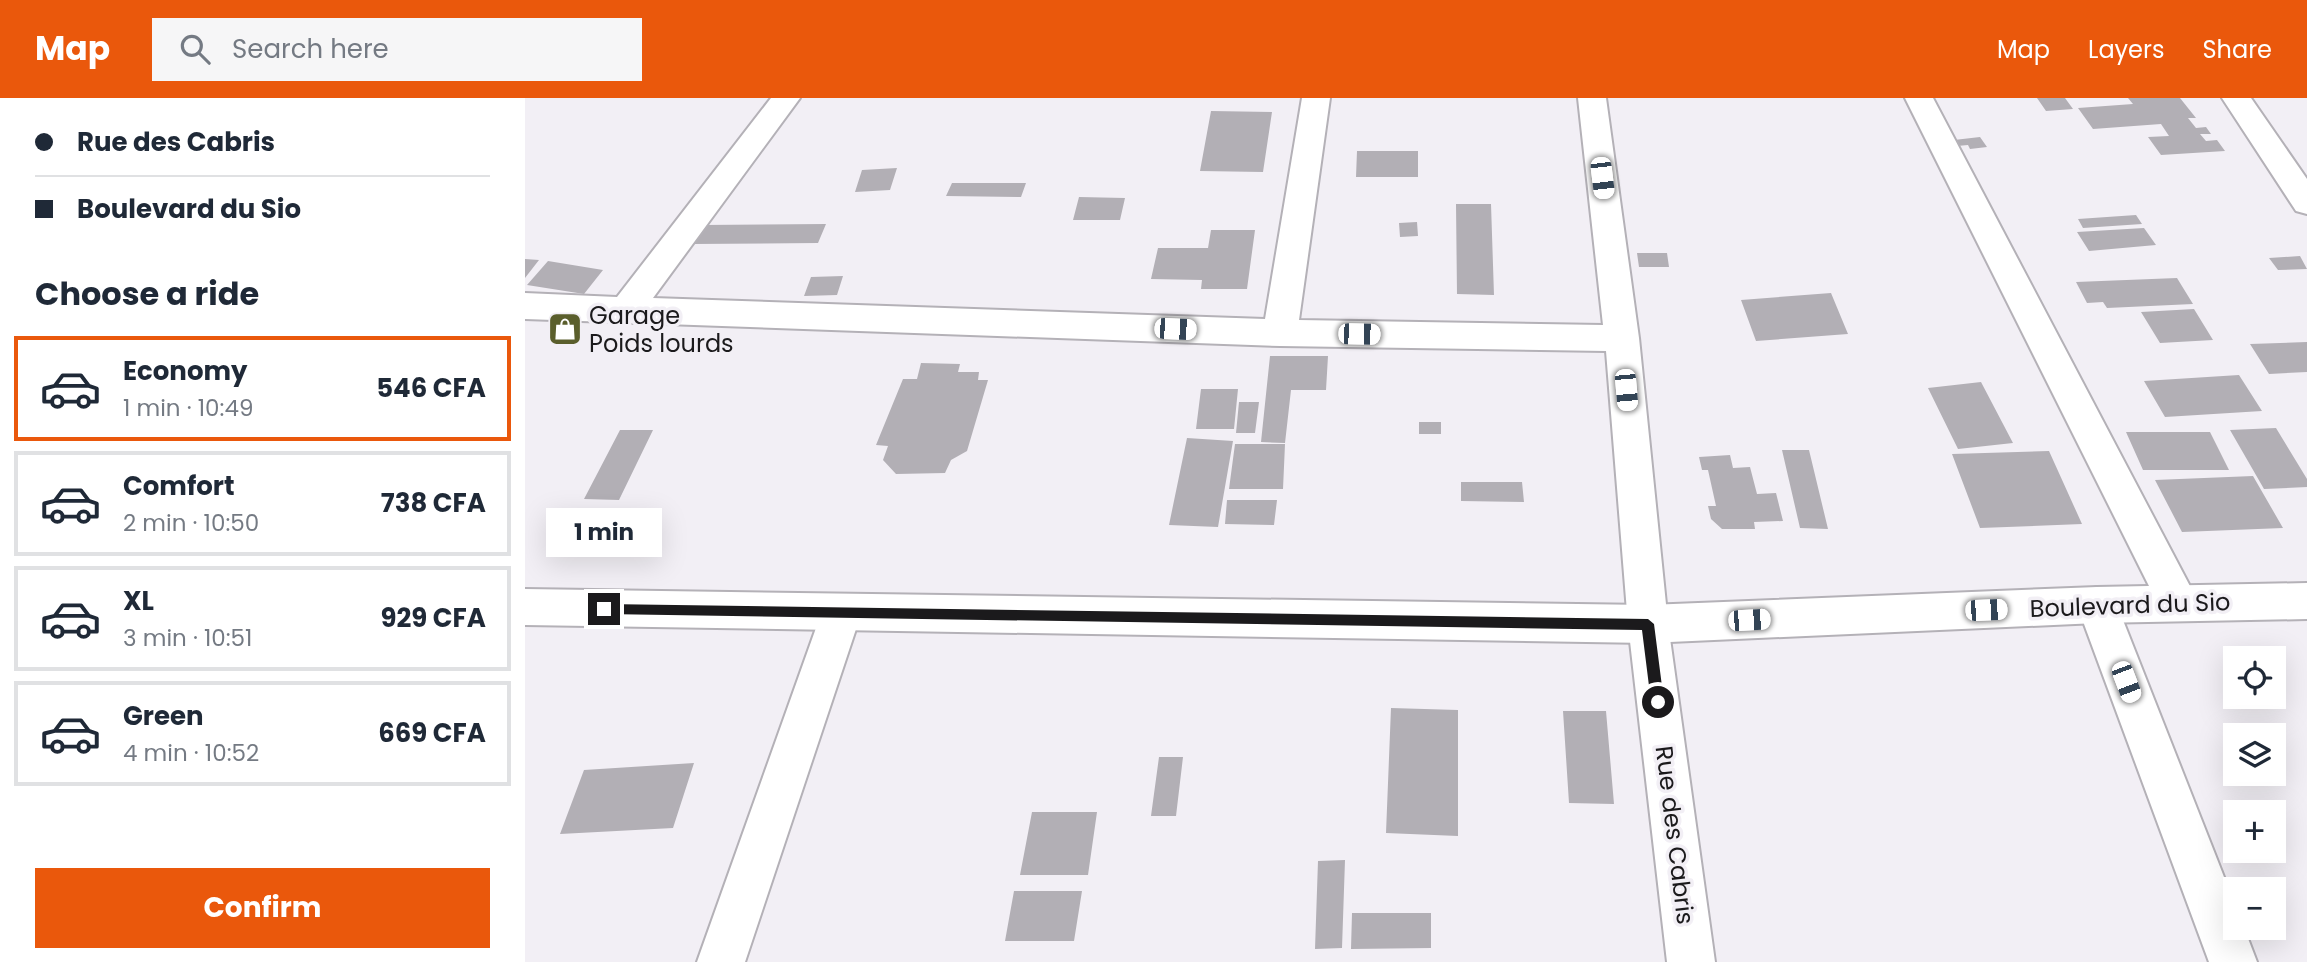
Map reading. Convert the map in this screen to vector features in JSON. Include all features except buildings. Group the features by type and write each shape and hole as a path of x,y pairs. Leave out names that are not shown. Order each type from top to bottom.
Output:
{"street":[{"path":"627,308 786,98"},
{"path":"1280,333 1316,98"},
{"name":"Rue des Cabris","path":"1592,98 1622,338 1648,624 1691,962"},
{"path":"1919,98 2178,603"},
{"path":"2236,98 2307,203"},
{"path":"525,306 1280,333 1622,338"},
{"name":"Boulevard du Sio","path":"525,607 841,614 1648,624 2097,605 2307,601"},
{"path":"2097,605 2233,962"},
{"path":"721,962 841,614"}],"place":[{"name":"Garage Poids lourds","path":"565,329"}],"route":[{"path":"604,609 1648,624 1658,702"}]}
